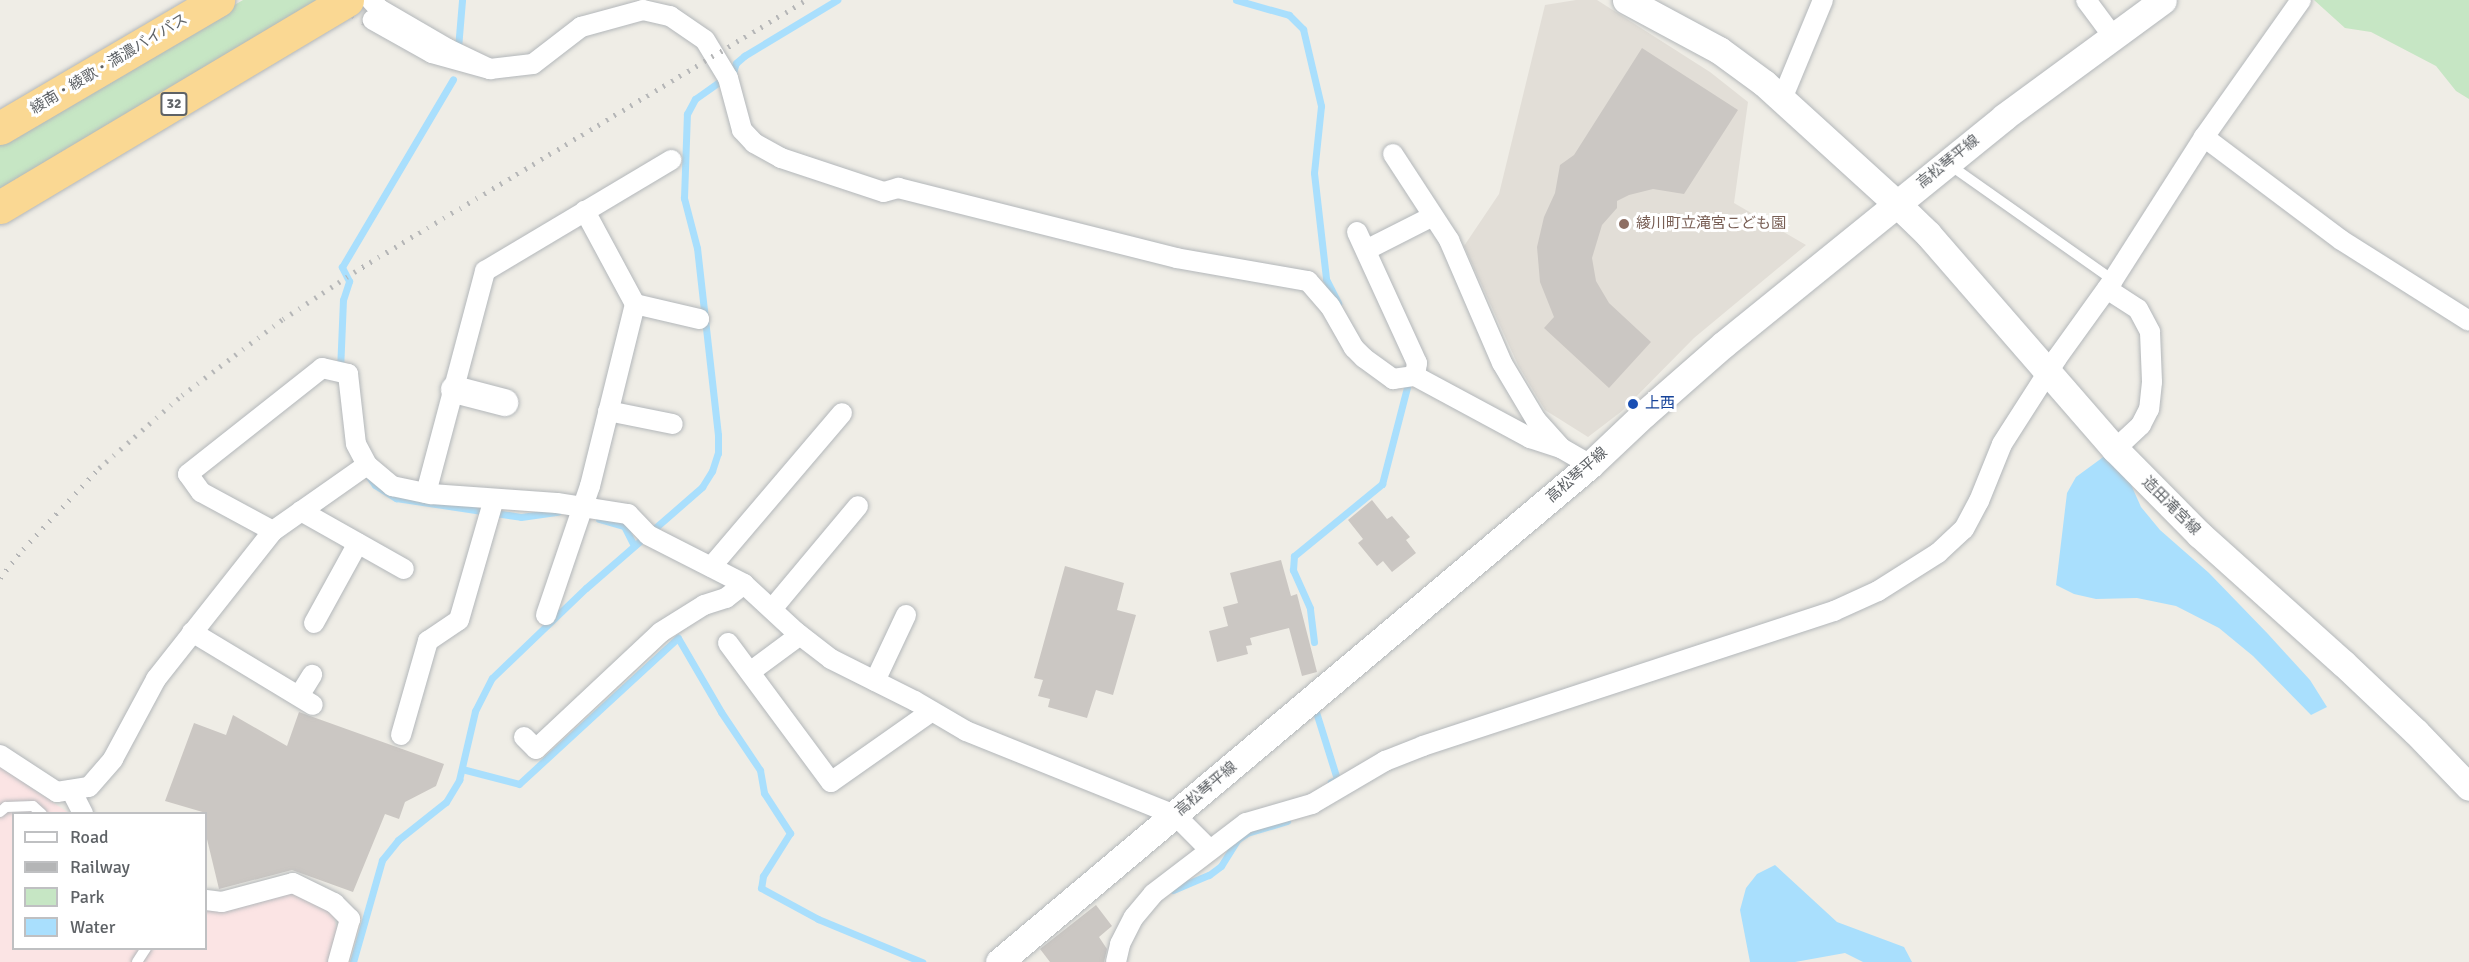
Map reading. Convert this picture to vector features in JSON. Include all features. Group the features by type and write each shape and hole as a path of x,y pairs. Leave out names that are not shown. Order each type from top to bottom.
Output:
{"highway":[{"name":"綾南・綾歌・満濃バイパス","path":"0,128 218,0"},
{"name":"32","path":"0,207 347,0"}],"main road":[{"name":"造田滝宮線","path":"1626,0 1719,50 1764,83 1896,203 1928,234 2115,449 2199,534 2352,670 2469,787"},
{"name":"高松琴平線","path":"999,962 1590,465 1724,344 1947,163 2112,35 2163,0"},
{"path":"454,389 504,402"}],"street":[{"path":"1782,99 1822,0"},
{"path":"2086,0 2112,35"},
{"path":"1116,962 1120,944 1134,917 1153,894 1246,823 1312,804 1385,761 1834,611 1878,591 1938,553 1964,529 2002,444 2048,373 2110,285 2204,137 2301,0"},
{"path":"372,10 432,53 490,69 533,64 581,27 643,10 670,16 705,40 727,77 742,130 754,143 780,158 884,192 898,188 1176,258 1308,281 1330,306 1364,358 1393,379 1415,376 1530,438 1561,448 1590,465"},
{"path":"2204,137 2341,240 2469,321"},
{"path":"1393,154 1449,240 1502,363 1536,420 1561,448"},
{"path":"426,493 485,271 671,160"},
{"path":"546,615 581,512 635,304 585,212"},
{"path":"1366,250 1433,216"},
{"path":"1357,232 1417,363 1415,376"},
{"path":"2110,285 2138,309 2150,332 2151,362 2149,409 2141,425 2115,449"},
{"path":"635,304 699,319"},
{"path":"273,531 201,492 188,474 322,368 348,374 356,444 363,467 392,486 492,508 628,514 647,533 744,584 800,635 831,659 966,731 1175,815 1210,850"},
{"path":"608,411 673,424"},
{"path":"711,567 842,413"},
{"path":"0,755 57,792 89,787 113,759 156,679 273,531 363,467"},
{"path":"772,609 858,506"},
{"path":"401,735 428,641 459,620 492,508"},
{"path":"301,511 404,568"},
{"path":"314,623 358,543"},
{"path":"524,737 536,749 661,632 704,605 726,598 744,584"},
{"path":"875,681 906,615"},
{"path":"192,632 307,700 312,675"},
{"path":"750,672 800,635"},
{"path":"728,643 831,782 932,711"},
{"path":"71,790 82,812"},
{"path":"207,900 222,902 293,883 334,903 350,919 338,962"}],"lane":[{"path":"1947,163 2110,285"},
{"path":"0,812 6,807 33,806 41,812"}],"shaded area":[{"name":"綾川町立滝宮こども園","path":"1576,0 1597,0 1710,72 1748,102 1734,203 1806,245 1694,338 1622,411 1588,437 1545,410 1518,365 1464,246 1499,194 1545,5"},
{"path":"0,767 68,812 12,812 12,950 207,950 207,906 292,889 333,912 337,930 329,962 0,962"}],"green space":[{"path":"243,0 326,0 0,195 0,143"},
{"path":"2314,0 2469,0 2469,99 2456,91 2436,66 2371,32 2345,28"}],"water":[{"path":"2106,455 2129,480 2141,507 2160,530 2209,573 2268,634 2310,680 2327,707 2311,715 2253,656 2219,628 2176,606 2137,598 2096,599 2074,594 2056,585 2067,493 2076,477"},
{"path":"1775,865 1837,922 1904,947 1912,962 1863,962 1845,953 1795,962 1750,962 1740,910 1746,888 1757,874"}],"building":[{"path":"1642,48 1738,110 1684,194 1653,189 1629,195 1617,201 1617,208 1602,225 1592,258 1596,281 1609,303 1651,342 1609,388 1544,328 1554,317 1540,282 1537,247 1544,217 1555,193 1560,165 1574,155"},
{"path":"1372,500 1387,519 1392,516 1410,537 1406,540 1416,553 1392,572 1383,561 1377,566 1358,543 1363,539 1348,520"},
{"path":"1281,560 1291,596 1297,594 1317,672 1302,676 1289,628 1250,638 1252,645 1246,646 1248,654 1217,662 1209,631 1228,626 1223,607 1238,603 1230,573"},
{"path":"1065,566 1124,583 1117,610 1136,615 1113,695 1096,690 1087,718 1048,707 1050,699 1038,696 1043,680 1034,678"},
{"path":"299,712 444,764 436,786 405,802 399,819 385,814 353,892 292,870 219,889 207,839 207,812 165,801 194,723 226,735 233,715 287,746"},
{"path":"1096,905 1112,926 1099,937 1107,949 1104,962 1050,962 1040,949"}],"waterway":[{"path":"458,48 462,0"},
{"path":"353,962 382,860 398,840 446,802 459,780 475,711 492,678 586,588 702,487 712,471 718,453 718,435 697,248 684,198 687,114 695,99 733,72 736,63 744,56 837,0"},
{"path":"1236,0 1289,15 1303,29 1321,106 1314,173 1326,279 1338,303"},
{"path":"340,371 343,300 349,281 342,267 453,79"},
{"path":"1314,642 1310,608 1293,570 1294,556 1382,484 1407,387"},
{"path":"369,477 375,485 396,498 521,517 558,512"},
{"path":"599,519 624,526 634,546"},
{"path":"462,769 519,784 678,638 721,712 760,770 764,793 790,833 763,876 761,888 818,919 922,962"},
{"path":"1316,712 1337,779 1331,782"},
{"path":"1173,890 1209,875 1221,866 1237,840 1247,833 1287,821"}],"tunnel":[{"path":"341,0 373,20"}],"railway":[{"path":"0,578 23,549 99,468 182,395 283,319 362,267 806,0"}],"place":[{"name":"綾川町立滝宮こども園","path":"1624,224"},
{"name":"上西","path":"1633,404"}]}
